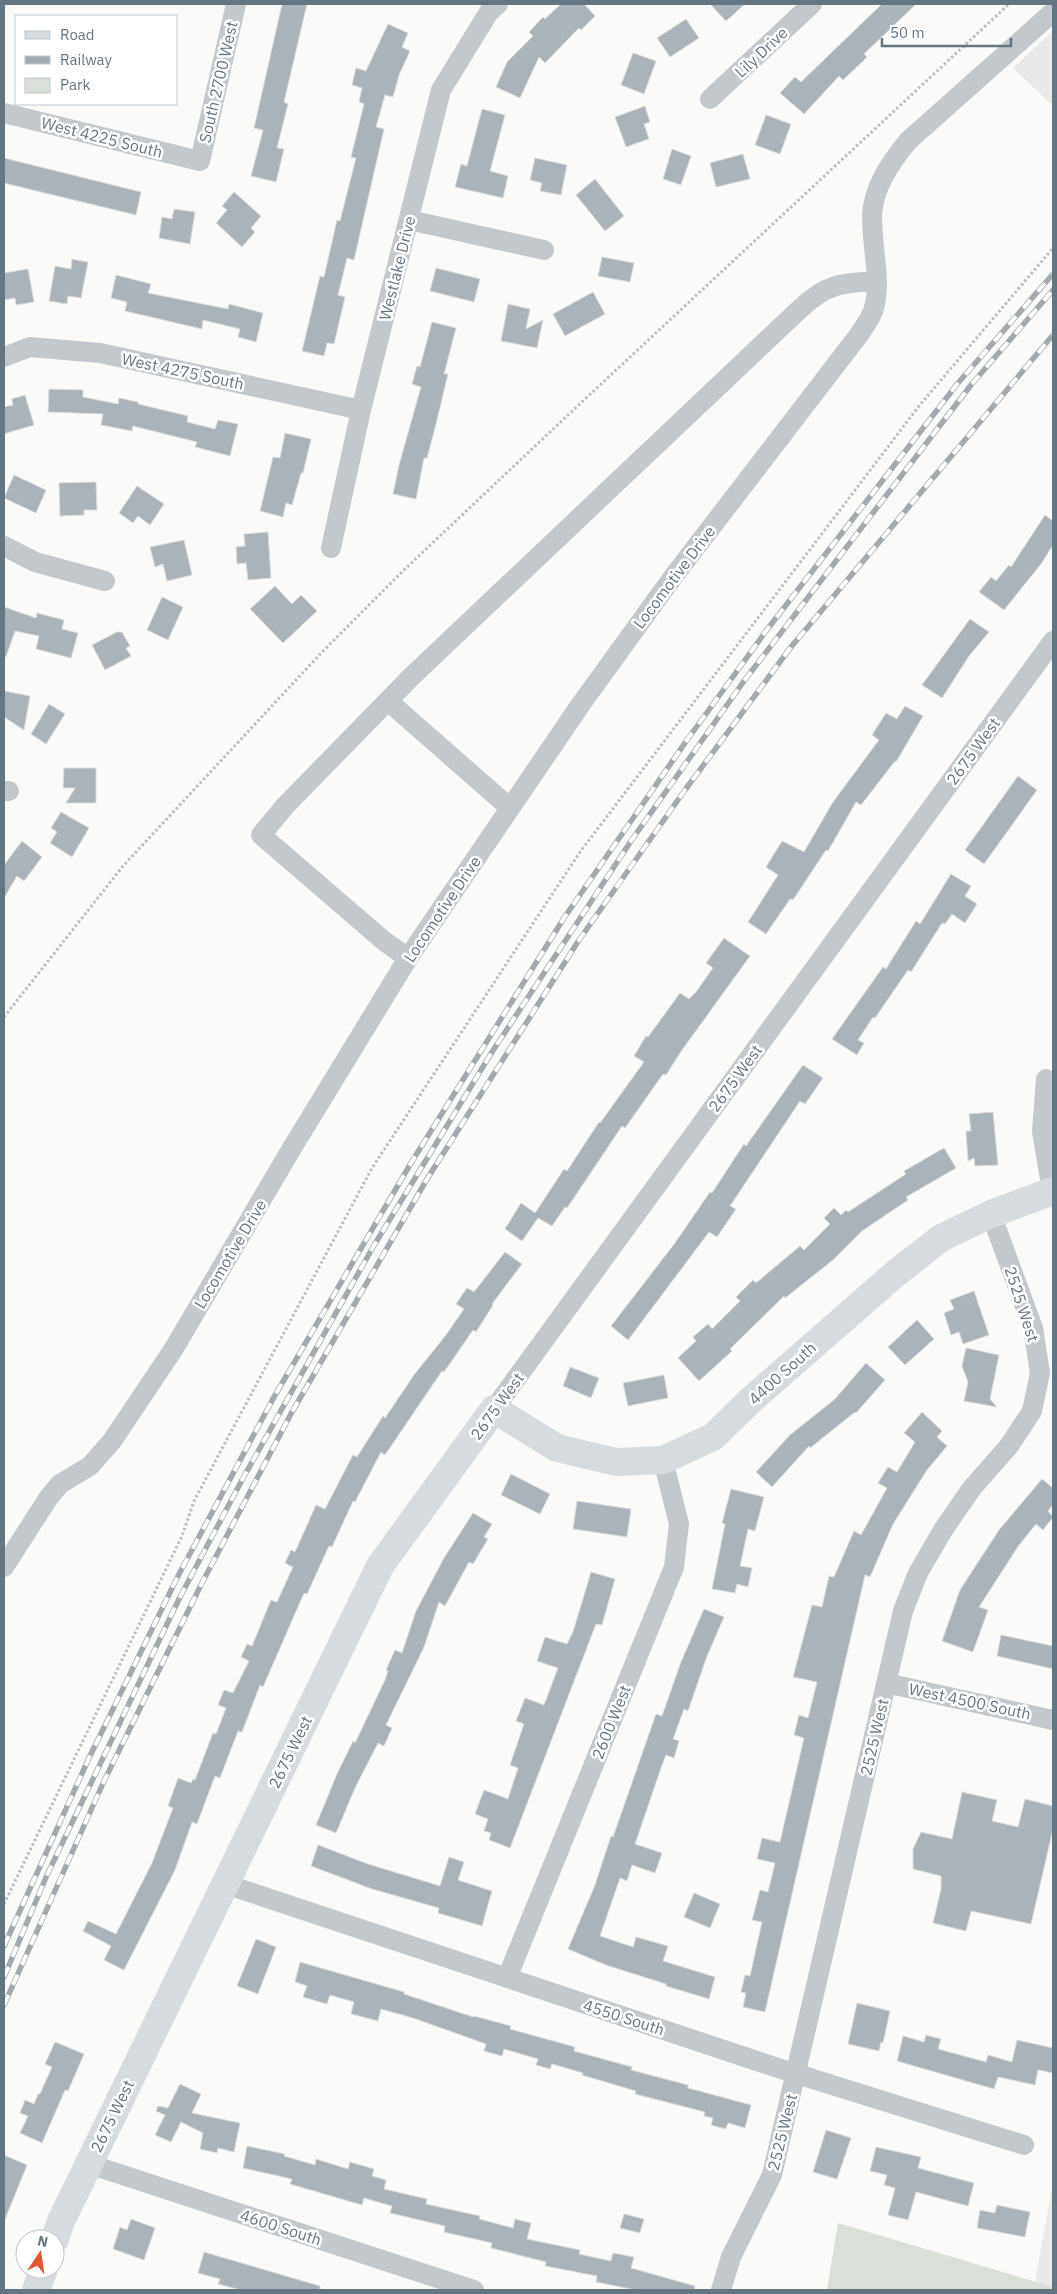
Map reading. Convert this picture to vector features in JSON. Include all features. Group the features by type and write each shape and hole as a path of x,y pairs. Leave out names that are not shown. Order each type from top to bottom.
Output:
{"street":[{"name":"South 2700 West","path":"200,161 236,4"},
{"name":"Westlake Drive","path":"331,548 361,410 441,90 489,12 498,4"},
{"name":"Lily Drive","path":"710,99 812,4"},
{"name":"Locomotive Drive","path":"4,1567 49,1497 60,1484 90,1466 102,1454 173,1350 292,1148 408,958 581,704 673,577 874,314 877,281 872,214 877,190 891,163 908,141 1053,12"},
{"name":"West 4225 South","path":"4,113 200,161"},
{"path":"409,220 544,250"},
{"path":"408,958 384,941 261,835 285,806 388,701 558,537 808,302 828,288 840,284 877,281"},
{"name":"West 4275 South","path":"4,357 30,347 100,353 361,410"},
{"path":"4,546 35,562 104,581"},
{"name":"2675 West","path":"60,2229 89,2164 380,1566 1053,641"},
{"path":"388,701 510,808"},
{"path":"1046,1079 1042,1131 1053,1191"},
{"name":"4400 South","path":"494,1409 557,1448 616,1462 663,1460 713,1438 752,1399 895,1274 941,1238 991,1214 1053,1191"},
{"name":"2525 West","path":"721,2290 731,2257 772,2175 903,1611 918,1572 972,1488 1009,1446 1032,1411 1040,1374 1033,1328 991,1214"},
{"name":"2600 West","path":"507,1978 674,1567 679,1524 663,1460"},
{"name":"West 4500 South","path":"886,1683 1053,1720"},
{"name":"4550 South","path":"225,1884 796,2074 1024,2145"},
{"name":"4600 South","path":"89,2164 474,2290"}],"path":[{"path":"4,1017 123,866 323,651 408,567 585,399 1009,4"},
{"path":"4,1904 182,1536 194,1501 372,1168 580,852 919,406 1053,248"}],"shaded area":[{"path":"1053,31 1053,106 1013,68"},
{"path":"1053,2182 1053,2287 1035,2282"}],"green space":[{"path":"838,2223 1053,2287 1053,2290 827,2290"}],"building":[{"path":"282,4 307,4 284,102 288,104 277,148 284,149 276,182 251,176 263,130 254,128"},
{"path":"561,4 584,4 595,16 581,30 579,28 545,63 539,57 520,98 496,87 507,62 533,36 529,32 543,17 545,19"},
{"path":"710,4 745,4 726,21"},
{"path":"882,4 916,4 864,54 867,57 843,80 839,76 804,114 780,93 795,77 801,82"},
{"path":"686,19 699,38 670,57 657,38"},
{"path":"388,24 408,33 402,47 410,51 399,75 393,97 385,95 376,127 384,129 354,260 347,258 338,295 345,297 334,344 327,343 324,356 302,351 320,276 324,277 337,220 340,221 356,158 351,157 364,104 359,102 362,88 352,85 356,68 366,71"},
{"path":"633,53 656,61 644,94 621,85"},
{"path":"645,106 650,122 644,124 649,139 626,147 615,117"},
{"path":"482,109 505,115 490,171 508,176 503,198 455,187 461,164 467,166"},
{"path":"766,115 791,124 780,154 755,145"},
{"path":"672,149 691,156 681,185 663,179"},
{"path":"743,154 750,179 716,187 710,163"},
{"path":"4,158 141,192 136,215 4,183"},
{"path":"535,158 567,165 561,195 540,191 542,183 530,180"},
{"path":"595,179 624,216 605,231 576,195"},
{"path":"234,192 261,216 251,228 255,232 242,247 216,223 227,210 222,206"},
{"path":"174,209 195,212 190,244 159,238 162,217 172,219"},
{"path":"602,257 634,263 630,282 598,276"},
{"path":"72,259 88,262 81,298 68,296 67,304 49,301 55,266 71,269"},
{"path":"436,268 480,279 474,302 430,291"},
{"path":"28,269 34,302 16,305 15,298 4,300 4,273"},
{"path":"116,275 151,284 148,293 228,309 229,304 263,313 256,342 238,337 240,329 203,320 202,329 125,311 127,302 111,298"},
{"path":"593,292 605,314 565,336 553,314"},
{"path":"508,304 530,309 526,329 543,320 537,348 501,341"},
{"path":"432,322 456,328 444,374 448,374 427,458 424,458 416,499 393,494 399,465 421,387 412,384 417,366 420,367"},
{"path":"49,389 83,390 83,397 118,404 119,398 138,402 138,404 188,416 187,422 215,429 218,420 238,424 230,456 195,447 197,442 133,426 132,431 101,425 103,414 48,412"},
{"path":"25,395 34,425 4,434 4,407 13,405 12,399"},
{"path":"285,433 311,439 303,473 301,473 292,505 286,503 283,517 260,511 273,457 280,458"},
{"path":"14,475 46,490 36,513 4,498"},
{"path":"96,482 97,510 84,510 84,515 60,516 59,483"},
{"path":"137,486 164,504 150,525 138,516 133,523 119,513"},
{"path":"1045,515 1053,521 1053,545 1041,564 1004,610 979,592 991,577 996,581 1009,565 1011,567"},
{"path":"268,532 271,578 248,580 246,563 237,564 236,547 245,546 244,534"},
{"path":"184,540 192,575 167,581 163,564 155,567 150,547"},
{"path":"275,586 292,604 301,595 317,611 283,643 250,609"},
{"path":"162,597 183,607 168,640 147,630"},
{"path":"4,607 36,618 37,613 64,620 62,629 78,633 71,658 36,649 39,636 15,631 6,657 4,656"},
{"path":"970,619 989,632 969,656 942,698 922,685"},
{"path":"117,632 122,632 130,646 126,648 131,656 105,670 92,645"},
{"path":"4,691 30,696 24,730 4,717"},
{"path":"49,704 65,714 46,744 31,734"},
{"path":"905,706 923,716 896,762 861,805 856,802 828,851 826,850 793,900 790,899 766,934 748,922 778,875 766,867 782,841 804,852 833,802 879,740 872,735 886,713 897,719"},
{"path":"64,768 96,768 96,803 66,803 75,788 63,788"},
{"path":"1018,776 1037,790 984,864 965,850"},
{"path":"61,812 89,828 72,857 50,843 57,832 51,828"},
{"path":"22,841 42,857 24,881 17,876 4,898 4,865"},
{"path":"951,874 971,886 965,896 977,904 965,923 952,914 945,924 942,923 911,972 908,970 858,1040 864,1043 857,1055 832,1039 883,967 886,969 916,921 920,924"},
{"path":"724,938 750,956 666,1075 663,1074 625,1128 622,1126 567,1208 565,1207 552,1226 538,1218 522,1241 505,1229 521,1203 535,1213 564,1169 567,1171 599,1122 644,1062 634,1056 646,1036 648,1037 680,993 689,999 696,992 713,968 706,963"},
{"path":"803,1065 823,1078 805,1104 800,1101 730,1206 736,1209 717,1237 709,1232 628,1340 611,1326 675,1243 710,1192 712,1193 744,1144 746,1146"},
{"path":"993,1112 998,1165 975,1166 974,1158 968,1161 966,1131 971,1131 969,1114"},
{"path":"944,1148 956,1168 906,1197 908,1200 862,1231 833,1260 785,1298 784,1296 730,1349 732,1351 699,1381 678,1358 696,1341 693,1337 708,1324 712,1329 740,1301 736,1297 753,1280 756,1283 800,1246 804,1250 830,1224 824,1218 834,1208 841,1215 846,1210 848,1212 906,1174 904,1171"},
{"path":"505,1252 522,1264 492,1304 476,1332 473,1330 444,1372 442,1371 385,1455 381,1452 355,1502 353,1501 332,1547 329,1546 307,1594 304,1593 263,1687 260,1685 242,1732 238,1731 220,1778 215,1776 197,1824 192,1822 175,1870 124,1970 104,1960 111,1946 83,1931 88,1921 116,1934 152,1863 173,1808 168,1806 178,1778 191,1783 193,1779 195,1780 213,1733 216,1734 226,1708 218,1705 224,1690 233,1693 249,1661 241,1657 247,1644 252,1646 271,1600 277,1602 293,1567 285,1563 291,1550 295,1552 316,1505 325,1509 353,1455 357,1457 383,1416 385,1418 414,1375 464,1309 456,1304 467,1288 474,1292"},
{"path":"974,1291 989,1335 963,1344 959,1332 951,1335 944,1313 954,1309 950,1300"},
{"path":"917,1320 934,1339 905,1365 888,1347"},
{"path":"966,1348 999,1355 990,1399 997,1407 964,1401 968,1382 962,1366"},
{"path":"866,1363 885,1380 856,1413 810,1448 809,1446 772,1487 756,1472 790,1435 835,1399"},
{"path":"570,1367 599,1378 591,1398 563,1386"},
{"path":"664,1375 668,1398 628,1406 623,1383"},
{"path":"922,1412 942,1431 937,1437 947,1446 927,1470 893,1524 870,1577 865,1575 765,2012 743,2007 746,1993 741,1992 745,1975 750,1976 762,1922 752,1920 760,1890 768,1892 775,1863 757,1859 762,1838 780,1842 804,1738 794,1735 799,1715 808,1718 817,1682 793,1677 812,1605 822,1607 829,1576 834,1577 854,1531 861,1535 887,1488 878,1483 888,1467 897,1472 915,1442 904,1433"},
{"path":"511,1474 550,1494 540,1514 501,1495"},
{"path":"1042,1479 1053,1488 1053,1504 1048,1511 1053,1517 1043,1530 1036,1524 1019,1545 979,1607 988,1610 973,1652 942,1641 960,1590 999,1530"},
{"path":"731,1489 764,1497 755,1531 748,1529 740,1566 752,1568 748,1587 737,1584 735,1593 712,1589 725,1524 722,1523"},
{"path":"577,1501 631,1509 627,1537 573,1529"},
{"path":"473,1513 492,1524 484,1537 488,1539 473,1564 469,1562 445,1606 439,1602 424,1647 386,1725 392,1728 384,1746 378,1743 355,1788 336,1833 316,1825 337,1774 353,1741 355,1743 385,1680 388,1671 386,1670 395,1650 402,1653 416,1611 444,1558"},
{"path":"591,1572 615,1579 602,1625 596,1624 510,1848 489,1840 491,1833 484,1831 488,1819 475,1814 484,1790 508,1799 518,1768 510,1765 524,1724 516,1721 525,1698 544,1705 558,1668 537,1661 545,1637 567,1644 573,1632"},
{"path":"704,1609 724,1617 707,1656 688,1711 684,1709 673,1739 679,1741 674,1758 666,1755 635,1844 662,1853 655,1873 632,1865 627,1881 620,1878 600,1936 633,1947 636,1937 668,1946 663,1961 715,1977 709,1999 606,1965 568,1949 595,1885 611,1836 613,1837 656,1714 662,1716 681,1662"},
{"path":"1001,1635 1053,1646 1053,1669 997,1656"},
{"path":"962,1792 997,1800 992,1821 1018,1827 1025,1799 1053,1806 1053,1829 1031,1924 971,1911 966,1931 933,1923 941,1889 941,1876 913,1869 913,1849 921,1832 952,1839"},
{"path":"318,1845 368,1864 440,1886 449,1857 464,1862 458,1880 492,1891 482,1926 438,1913 439,1908 372,1889 311,1866"},
{"path":"694,1893 720,1904 710,1928 684,1917"},
{"path":"256,1939 276,1947 258,1994 237,1986"},
{"path":"300,1962 404,1992 404,1994 473,2017 511,2026 510,2029 575,2047 574,2051 632,2067 631,2070 688,2085 688,2088 751,2105 745,2128 728,2123 726,2129 711,2125 713,2118 704,2116 705,2112 635,2094 636,2091 552,2064 550,2069 536,2065 538,2059 504,2049 502,2056 484,2051 486,2044 413,2018 381,2009 378,2021 351,2014 354,2002 330,1995 327,2004 303,1997 307,1986 295,1982"},
{"path":"857,2003 890,2011 883,2043 881,2042 879,2051 848,2044"},
{"path":"926,2035 941,2039 938,2049 986,2062 988,2055 1012,2062 1017,2040 1053,2048 1053,2073 1038,2070 1035,2085 998,2077 994,2089 897,2061 903,2036 924,2042"},
{"path":"55,2042 84,2054 68,2091 65,2090 42,2143 20,2133 28,2116 20,2113 25,2100 34,2104 38,2094 40,2094 52,2067 45,2064"},
{"path":"180,2084 201,2094 192,2113 240,2123 234,2152 218,2148 217,2153 200,2149 203,2133 181,2122 171,2142 155,2135 165,2115 156,2111 158,2106 168,2108"},
{"path":"826,2130 851,2138 837,2179 813,2172"},
{"path":"247,2146 285,2154 284,2156 315,2165 316,2159 348,2169 350,2162 374,2169 372,2176 386,2180 384,2189 427,2199 426,2204 480,2216 479,2219 513,2228 515,2219 531,2223 527,2239 580,2250 579,2254 611,2261 613,2253 634,2257 631,2268 695,2286 694,2290 636,2290 596,2282 597,2276 545,2266 546,2262 491,2248 492,2243 444,2232 445,2226 390,2213 392,2206 364,2198 362,2205 290,2184 292,2179 243,2168"},
{"path":"876,2147 921,2157 918,2168 974,2183 968,2206 916,2192 908,2220 888,2215 895,2188 884,2185 887,2175 870,2171"},
{"path":"4,2155 27,2165 4,2222"},
{"path":"997,2205 1030,2212 1025,2237 977,2228 980,2210 995,2213"},
{"path":"624,2214 644,2219 640,2233 620,2228"},
{"path":"131,2219 155,2228 144,2260 113,2249 120,2227 127,2230"},
{"path":"204,2252 320,2286 320,2290 241,2290 218,2284 220,2279 198,2273"}],"railway":[{"path":"4,1946 89,1758 178,1576 274,1397 411,1163 564,918 687,740 766,631 958,383 1053,274"},
{"path":"4,1977 47,1875 180,1597 242,1480 373,1247 492,1052 631,841 744,681 971,385 1053,290"},
{"path":"4,2005 104,1781 202,1583 292,1412 427,1179 579,940 685,790 791,647 1053,335"}]}
